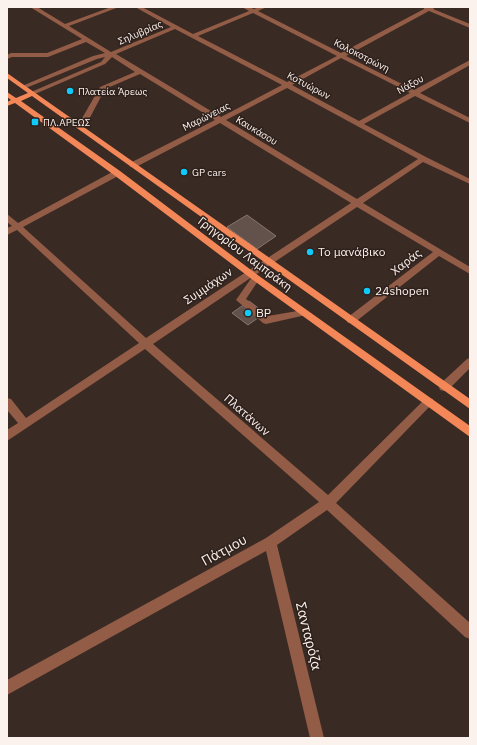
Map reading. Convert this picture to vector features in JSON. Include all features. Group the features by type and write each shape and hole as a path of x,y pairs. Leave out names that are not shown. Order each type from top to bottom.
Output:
{"main road":[{"name":"Γρηγορίου Λαμπράκη","path":"7,75 14,91 16,101 117,173 253,276 470,432"},
{"name":"Γρηγορίου Λαμπράκη","path":"14,91 33,93 470,405"},
{"path":"7,104 33,93"}],"street":[{"name":"Καυκάσου","path":"33,7 470,271"},
{"path":"65,26 116,7"},
{"name":"Κοτυώρων","path":"138,7 287,85 423,159 470,182"},
{"name":"Κολοκοτρώνη","path":"245,7 470,121"},
{"path":"193,36 264,7"},
{"path":"428,8 470,26"},
{"name":"Μαρώνειας","path":"133,165 287,85 428,8"},
{"name":"Σηλυβρίας","path":"111,54 175,27"},
{"path":"7,57 11,55 48,55 87,39"},
{"path":"14,91 95,57 111,54"},
{"path":"33,93 103,63 111,54"},
{"name":"Νάξου","path":"359,124 470,62"},
{"path":"80,127 102,88 140,72"},
{"name":"Συμμάχων","path":"7,436 146,344 253,276 268,261 423,159"},
{"path":"7,232 117,173"},
{"name":"Πλατάνων","path":"7,218 146,344 328,503 470,632"},
{"name":"Χαράς","path":"351,320 439,252"},
{"path":"253,276 241,300 266,320 304,312"},
{"path":"444,387 470,362"},
{"path":"7,402 25,424"},
{"name":"Πάτμου","path":"7,688 270,542 328,503 429,402"},
{"name":"Σανταρόζα","path":"270,542 317,738"}],"building":[{"path":"247,215 276,236 257,249 227,227"},
{"path":"249,301 265,313 248,325 232,313"}],"place":[{"name":"Πλατεία Άρεως","path":"70,91"},
{"name":"ΠΛ.ΑΡΕΩΣ","path":"35,122"},
{"name":"GP cars","path":"184,172"},
{"name":"Το μανάβικο","path":"310,252"},
{"name":"24shopen","path":"367,291"},
{"name":"BP","path":"248,313"}]}
